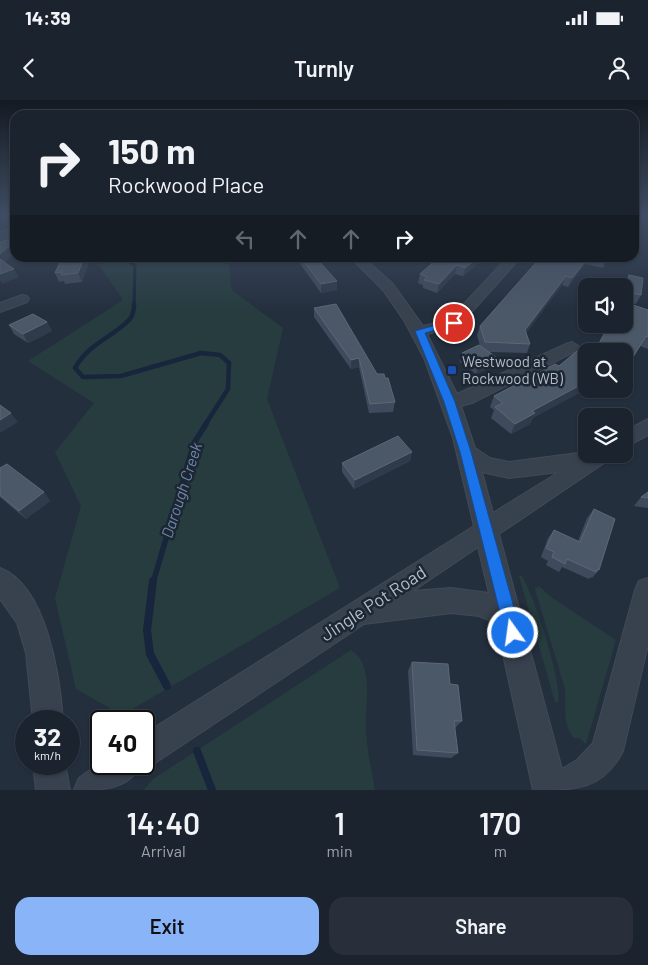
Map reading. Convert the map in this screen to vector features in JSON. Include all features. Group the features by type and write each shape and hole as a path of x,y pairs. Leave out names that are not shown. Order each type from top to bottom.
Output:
{"street":[{"path":"361,262 385,285 420,331 450,402 466,452 550,790 582,778 599,763 607,751 648,590"},
{"path":"420,331 454,323 510,262"},
{"path":"0,308 22,298"},
{"path":"450,402 466,399 572,347"},
{"path":"633,435 648,426"},
{"path":"466,452 486,465 508,470 578,460"},
{"name":"Jingle Pot Road","path":"155,745 590,463"},
{"path":"0,580 19,604 30,624 39,653 47,710"},
{"path":"358,613 426,602 458,600 481,604 508,615"},
{"path":"51,775 53,790"},
{"path":"91,790 111,775"}],"green space":[{"path":"97,262 228,262 232,290 283,328 267,399 340,588 131,710 113,710 76,689 55,598 81,506 55,452 94,403 28,361 123,300"},
{"path":"519,576 522,576 527,586 540,619 556,676 558,702 555,702"},
{"path":"539,586 551,597 616,640 586,744 579,738 574,738 566,721 565,689 535,589"},
{"path":"351,650 359,657 364,666 366,676 368,754 375,790 144,790 153,779"}],"building":[{"path":"0,247 8,247 0,254"},
{"path":"0,259 14,269 0,274"},
{"path":"60,262 82,262 78,273 61,275 62,272 55,273"},
{"path":"304,262 320,262 337,281 321,284"},
{"path":"434,262 472,262 465,268 457,265 439,284 424,280 427,277 420,274"},
{"path":"536,262 585,262 572,278 566,276 525,330 530,344 485,342 480,326"},
{"path":"629,275 643,278 641,295 633,293 633,278 628,278"},
{"path":"336,304 377,374 384,374 385,378 388,378 395,402 370,404 359,358 351,360 314,308"},
{"path":"633,305 648,310 648,337 646,336 633,357 633,343 599,343 605,333 633,333"},
{"path":"33,314 47,322 23,334 9,325"},
{"path":"479,345 496,357 479,365 462,353"},
{"path":"577,351 578,386 532,411 535,413 515,424 495,407 503,403 494,396 555,364 559,366"},
{"path":"0,405 11,413 0,420"},
{"path":"398,436 412,452 355,480 342,463"},
{"path":"7,464 44,492 19,511 0,495 0,468"},
{"path":"648,492 648,498 641,497"},
{"path":"594,509 615,519 599,570 597,569 596,572 567,559 565,564 552,557 554,552 546,548 554,530 580,542"},
{"path":"412,662 448,664 450,684 458,685 462,721 454,721 458,753 417,750"}],"waterway":[{"name":"Darough Creek","path":"130,262 135,266 134,306"},
{"name":"Darough Creek","path":"134,304 130,319 87,352 75,368 83,377 121,376 201,353 220,355 229,363 228,389 205,425"},
{"name":"Darough Creek","path":"153,583 194,443 206,424"},
{"name":"Darough Creek","path":"153,581 147,630 150,654 167,686"},
{"name":"Darough Creek","path":"197,751 212,790"}],"place":[{"name":"Westwood at Rockwood (WB)","path":"452,370"}],"route":[{"path":"454,323 444,327 420,331 450,402 466,452 513,633"}]}
